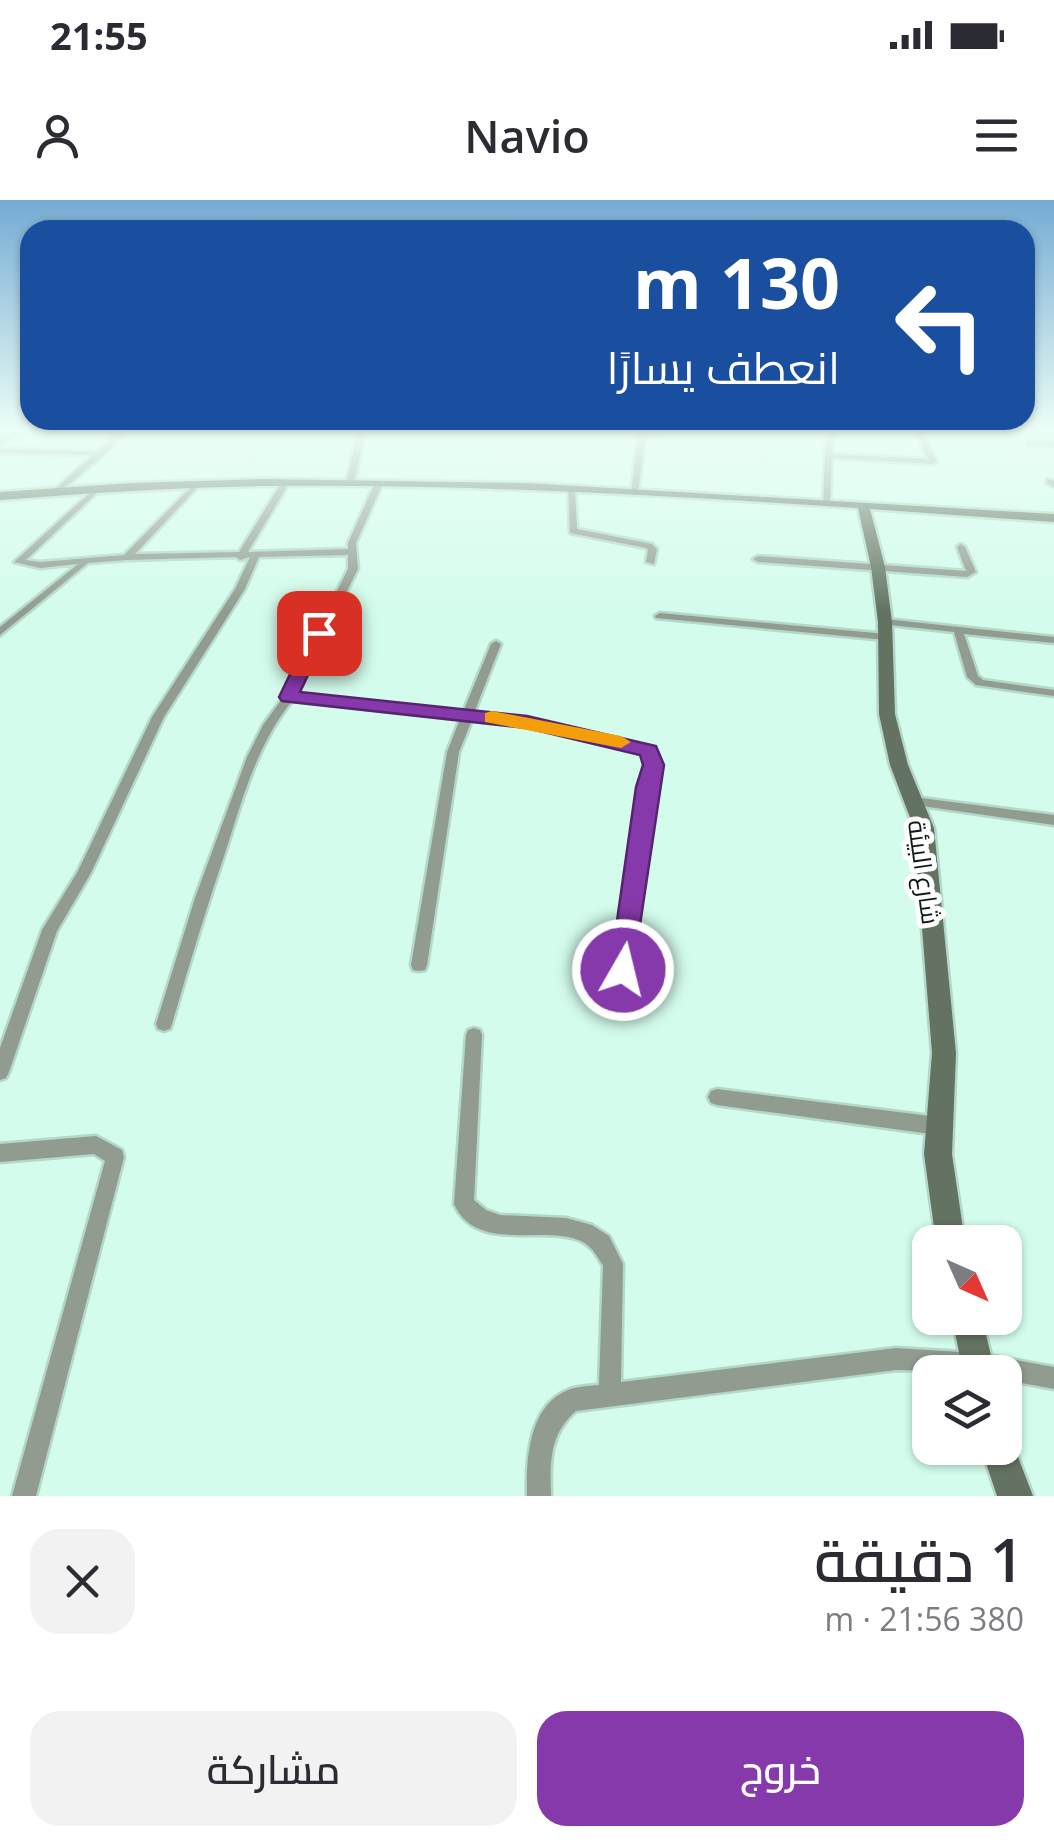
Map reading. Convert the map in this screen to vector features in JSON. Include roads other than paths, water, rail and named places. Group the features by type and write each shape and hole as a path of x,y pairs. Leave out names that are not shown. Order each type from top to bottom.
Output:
{"main road":[{"path":"0,496 52,491"},
{"path":"610,491 1054,518"},
{"name":"شارع البيئة","path":"863,506 878,568 885,629 887,714 899,765 924,828 944,1053 938,1154 948,1225"},
{"path":"1004,1465 1015,1496"}],"street":[{"path":"92,491 19,562 85,564 127,557 351,552"},
{"path":"127,557 189,491"},
{"path":"0,1072 50,930 100,841 158,718 240,589 248,556 281,491"},
{"path":"164,1024 194,914 238,793 275,712 288,697 353,569 351,552 376,491"},
{"path":"571,491 573,531 649,546 653,549 651,562"},
{"path":"826,504 827,491"},
{"path":"758,559 970,573 962,547"},
{"path":"0,632 85,564"},
{"path":"660,616 958,630 1054,640"},
{"path":"958,630 973,677 980,682 1054,693"},
{"path":"419,965 442,808 465,714 496,644"},
{"path":"288,697 465,714 582,732 642,747 652,755 654,765 647,787 623,970"},
{"path":"914,801 1054,820"},
{"path":"474,1035 464,1204 482,1222 590,1231 607,1244 614,1264 610,1396"},
{"path":"717,1097 938,1126"},
{"path":"0,1153 96,1145 115,1157 24,1496"},
{"path":"539,1496 543,1430 555,1411 571,1400 896,1359 912,1361"},
{"path":"1022,1374 1054,1378"}]}
